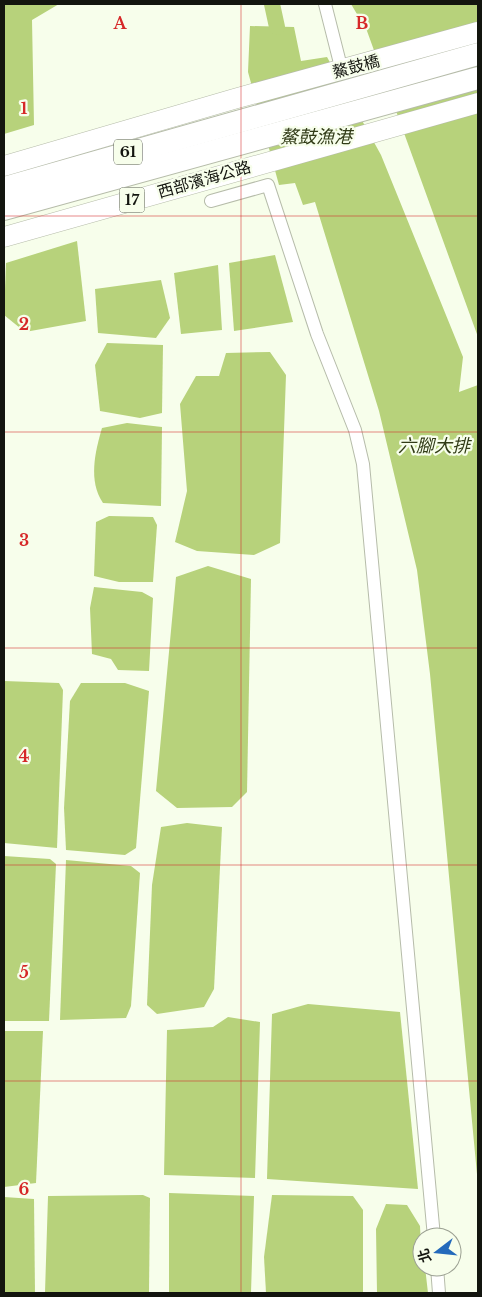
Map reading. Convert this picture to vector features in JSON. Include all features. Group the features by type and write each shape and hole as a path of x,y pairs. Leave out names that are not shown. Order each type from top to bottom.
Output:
{"highway":[{"name":"鰲鼓橋","path":"4,188 252,116 478,54"},
{"name":"61","path":"4,209 478,78"}],"main road":[{"name":"鰲鼓橋","path":"4,166 234,99 478,32"},
{"name":"西部濱海公路","path":"4,237 260,163 478,103"}],"street":[{"path":"325,4 342,70"},
{"path":"211,200 268,184 317,334 355,430 363,464 433,1227"},
{"path":"438,1277 439,1293"}],"water":[{"path":"4,4 59,4 32,20 34,125 4,134"},
{"path":"351,4 478,4 478,337 367,31"},
{"path":"250,26 294,27 301,61 327,57 381,155 463,357 459,392 478,385 478,1185 430,674 417,570 379,411 315,202 303,205 295,183 279,185 248,72"},
{"path":"77,241 86,321 25,332 4,315 6,263"},
{"path":"275,255 293,322 234,331 229,263"},
{"path":"218,265 222,330 181,334 174,273"},
{"path":"161,280 170,318 156,338 98,333 95,289"},
{"path":"107,343 163,345 162,413 140,418 100,411 95,365"},
{"path":"270,352 286,375 280,543 254,555 197,551 175,542 187,491 180,404 196,376 219,376 226,353"},
{"path":"127,423 162,427 161,506 103,503 98,494 94,466 102,428"},
{"path":"109,516 153,517 157,525 153,582 119,582 94,576 96,522"},
{"path":"208,566 251,579 247,792 232,807 177,808 156,791 176,577"},
{"path":"94,587 142,592 153,598 149,671 118,670 111,659 92,654 90,608"},
{"path":"4,681 59,683 63,690 57,848 4,843"},
{"path":"81,683 125,683 149,691 136,848 125,855 66,850 64,808 70,701"},
{"path":"187,823 222,827 214,989 204,1007 157,1014 147,1005 152,885 161,827"},
{"path":"4,856 50,859 56,864 49,1021 4,1021"},
{"path":"66,860 131,866 140,873 131,1006 126,1018 60,1020"},
{"path":"308,1004 400,1012 418,1189 267,1179 272,1014"},
{"path":"228,1017 260,1022 255,1178 164,1175 167,1030 213,1027"},
{"path":"4,1031 43,1031 36,1183 4,1187"},
{"path":"169,1193 254,1196 251,1293 169,1293"},
{"path":"143,1195 150,1198 149,1293 45,1293 48,1196"},
{"path":"272,1195 353,1196 363,1210 363,1293 266,1293 264,1257"},
{"path":"4,1197 34,1199 35,1293 4,1293"},
{"path":"386,1204 407,1205 420,1226 412,1227 412,1277 426,1277 428,1293 377,1293 376,1229"}],"waterway":[{"path":"272,4 277,27"}],"water label":[{"name":"鰲鼓漁港","path":"316,137"},
{"name":"六腳大排","path":"434,446"}]}
